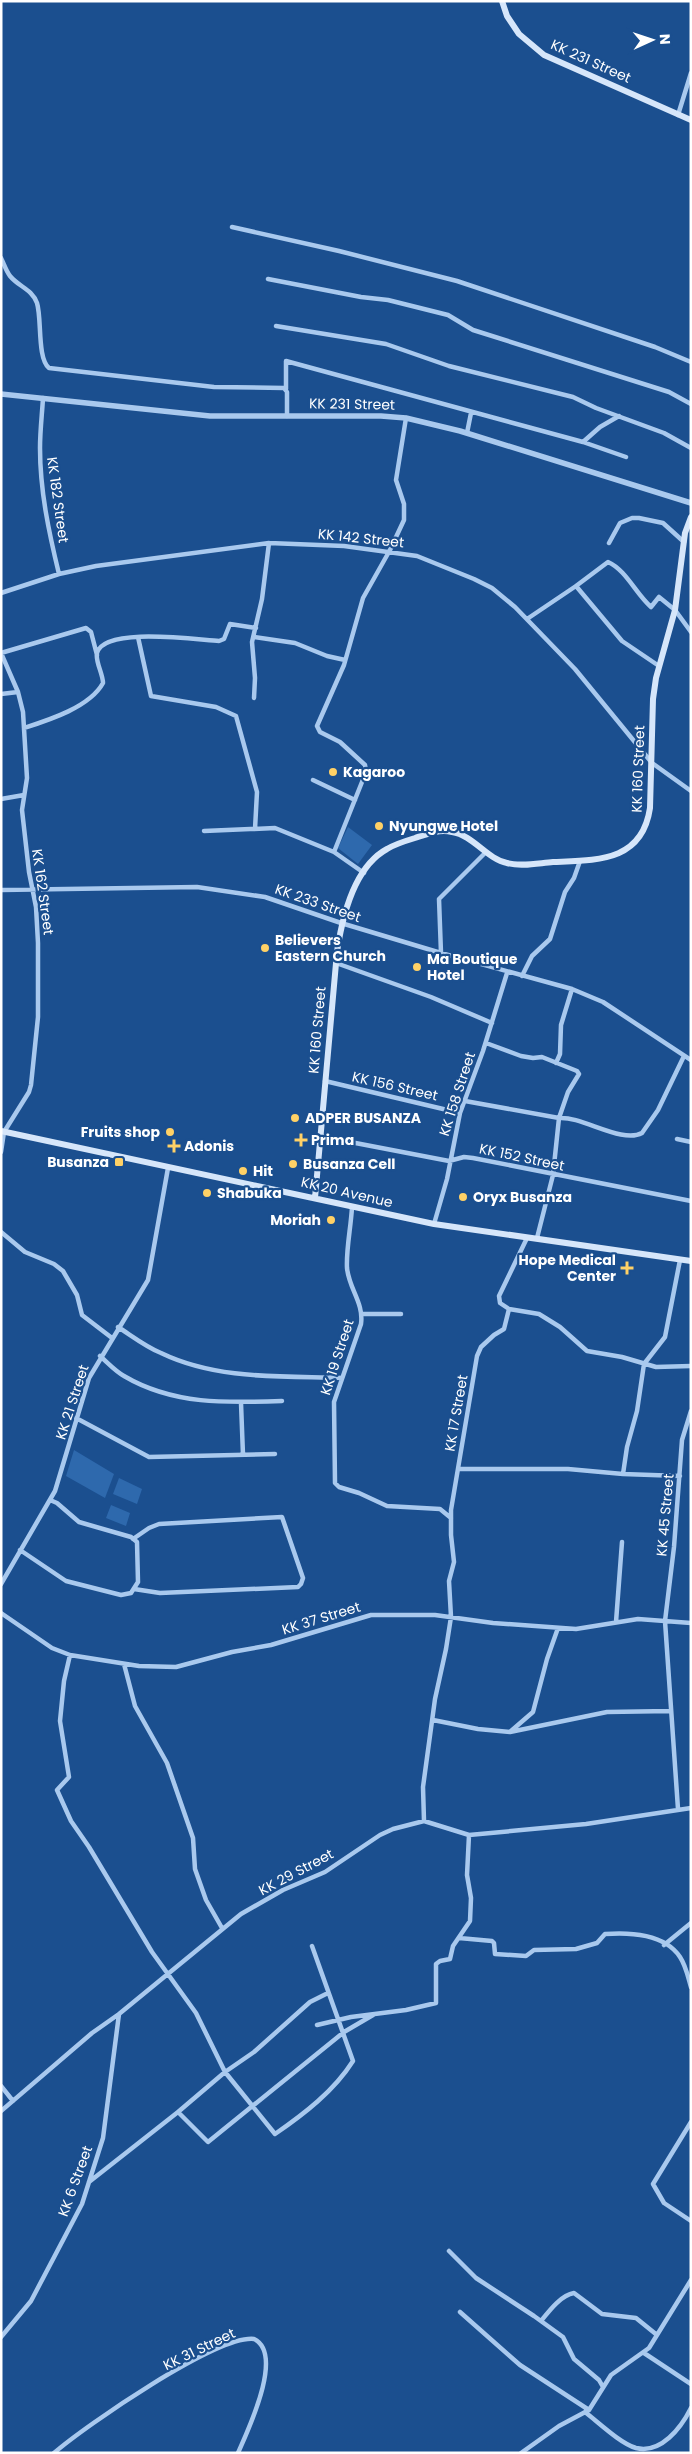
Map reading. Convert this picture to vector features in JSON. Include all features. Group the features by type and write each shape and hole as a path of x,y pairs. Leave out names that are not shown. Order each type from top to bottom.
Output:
{"main road":[{"name":"KK 231 Street","path":"502,1 507,16 519,34 544,55 691,120"},
{"name":"KK 160 Street","path":"315,1198 319,1136 341,923 348,903 364,873 385,850 434,832 460,834 486,852 506,863 513,864 595,860 621,852 633,844 644,832 650,808 653,699 659,666 674,610 684,542 691,517"},
{"name":"KK 20 Avenue","path":"3,1131 434,1224 691,1261"}],"street":[{"path":"678,115 691,73"},
{"path":"232,227 339,251 457,281 655,346 691,362"},
{"path":"1,258 11,277 32,293 40,318 43,353 46,365 49,368 214,387 286,389"},
{"path":"268,279 361,297 388,300 448,315 473,330 669,392 691,404"},
{"path":"276,326 386,344 449,366 573,397 664,433 691,448"},
{"path":"287,416 286,361 583,442 626,457"},
{"name":"KK 231 Street","path":"1,394 210,416 406,418 467,433 691,503"},
{"name":"KK 182 Street","path":"43,398 40,449 43,490 49,530 59,574"},
{"path":"467,433 471,413"},
{"path":"583,442 600,427 619,416"},
{"path":"334,852 366,772 365,765 340,742 320,732 317,726 345,660 363,598 390,550 405,514 404,504 396,480 406,418"},
{"path":"609,543 620,523 632,518 663,523 684,542"},
{"path":"254,698 255,678 252,644 262,599 269,543"},
{"name":"KK 142 Street","path":"1,593 59,574 269,543 390,550 431,560 492,588 527,619 586,682 626,734 652,763 691,791"},
{"path":"527,619 608,562 615,565 632,584 639,596 651,607 659,597 674,610 691,632"},
{"path":"576,586 622,640 659,666"},
{"path":"97,656 98,650 107,642 160,635 181,639 219,641 224,639 230,624 256,628"},
{"path":"1,653 86,628 91,632 103,683 96,692 64,714 24,728"},
{"path":"138,637 151,696 216,707 236,716 258,792 255,829"},
{"path":"254,637 295,643 327,656 345,660"},
{"name":"KK 162 Street","path":"1,653 18,692 23,712 27,778 24,795 25,847 34,890 38,943 39,999 30,1092 3,1131"},
{"path":"1,694 18,692"},
{"path":"313,780 354,800"},
{"path":"1,799 24,795"},
{"path":"204,832 255,829 282,830 334,852 364,873"},
{"path":"441,953 439,899 486,852"},
{"path":"522,976 532,956 550,939 565,892 574,878 580,861"},
{"name":"KK 233 Street","path":"1,890 205,888 265,897 341,923 441,953 572,989 611,1007 691,1060"},
{"path":"336,963 430,997 492,1023"},
{"name":"KK 158 Street","path":"434,1224 460,1113 486,1043 506,972"},
{"path":"556,1063 560,1054 561,1025 572,989"},
{"path":"486,1043 521,1056 542,1057 579,1073 568,1092 559,1118 553,1175 536,1238"},
{"path":"465,1101 559,1118 570,1118 604,1130 639,1134 658,1110 684,1056"},
{"name":"KK 156 Street","path":"325,1081 460,1113"},
{"path":"1,1152 3,1131"},
{"name":"KK 152 Street","path":"319,1136 449,1161 464,1157 473,1158 691,1201"},
{"path":"677,1140 691,1142"},
{"name":"KK 21 Street","path":"1,1584 50,1500 59,1479 89,1378 100,1356 148,1280 168,1168"},
{"name":"KK 19 Street","path":"352,1207 347,1268 351,1285 363,1314 362,1324 334,1402 336,1485 387,1506 440,1509 451,1518"},
{"path":"1,1232 25,1252 54,1264 63,1271 77,1295 82,1315 112,1338"},
{"path":"527,1238 499,1296 500,1304 509,1309 539,1314 560,1328 587,1351 664,1367 691,1366"},
{"path":"624,1474 644,1364 666,1337 680,1260"},
{"name":"KK 17 Street","path":"424,1821 424,1787 450,1617 449,1581 454,1562 451,1518 458,1469 477,1356 481,1347 494,1334 504,1329 509,1309"},
{"path":"363,1314 401,1314"},
{"path":"118,1327 158,1352 190,1364 223,1373 342,1378"},
{"path":"100,1356 122,1376 149,1389 182,1399 241,1403 282,1401"},
{"path":"241,1403 243,1455"},
{"name":"KK 45 Street","path":"678,1809 665,1621 671,1576 682,1440 691,1411"},
{"path":"76,1418 149,1457 275,1454"},
{"path":"458,1469 568,1469 680,1476"},
{"path":"20,1550 66,1581 121,1596 131,1593 134,1589 138,1582 137,1542 133,1539 79,1522 57,1503 50,1500"},
{"path":"133,1539 149,1528 160,1524 282,1518 303,1578 302,1584 298,1587 160,1593 134,1589"},
{"path":"616,1622 616,1594 622,1542"},
{"name":"KK 37 Street","path":"1,1613 52,1648 70,1655 124,1664 181,1667 232,1652 271,1646 371,1615 419,1614 558,1628 594,1627 638,1619 691,1623"},
{"path":"510,1732 533,1712 547,1659 558,1628"},
{"path":"70,1655 64,1682 60,1721 69,1777 67,1782 58,1788 57,1793 71,1821 167,1974 196,2013 225,2072 275,2134 302,2115 344,2076 353,2061 340,2019 328,1993 312,1946"},
{"path":"124,1664 135,1706 167,1764 193,1838 195,1869 206,1900 222,1928"},
{"path":"433,1720 478,1729 510,1732 607,1712 670,1711"},
{"path":"424,1821 469,1835 608,1822 691,1808"},
{"name":"KK 29 Street","path":"1,2111 92,2034 241,1914 283,1890 325,1872 393,1828 424,1821"},
{"path":"317,2025 340,2019 436,2003 436,1964 450,1959 453,1946 469,1924 471,1898 467,1875 469,1835"},
{"path":"664,1945 691,1923"},
{"path":"459,1938 492,1942 496,1955 526,1956 534,1950 583,1947 597,1942 607,1934 640,1934 664,1945 680,1957 691,1987"},
{"path":"89,2182 178,2112 225,2072 254,2052 310,2002 328,1993"},
{"name":"KK 6 Street","path":"1,2338 31,2301 82,2204 103,2138 119,2014"},
{"path":"178,2112 208,2142 344,2032 373,2015"},
{"path":"1,2086 13,2101"},
{"path":"691,2122 653,2184 664,2203 691,2222"},
{"path":"449,2251 476,2278 563,2337 574,2359 597,2378 603,2387"},
{"path":"521,2453 559,2426 587,2411 618,2368 644,2353 691,2280"},
{"path":"541,2321 568,2294 574,2293 602,2314 636,2318 657,2335"},
{"path":"460,2312 520,2365 587,2411 630,2446 643,2449 659,2446 690,2411"},
{"name":"KK 31 Street","path":"54,2453 88,2427 152,2384 230,2344 254,2339 263,2349 264,2384 259,2402 238,2453"},
{"path":"644,2353 691,2384"}],"shaded area":[{"path":"348,827 372,845 358,864 338,848"},
{"path":"74,1450 114,1474 105,1498 66,1476"},
{"path":"119,1478 142,1489 137,1504 113,1494"},
{"path":"111,1505 130,1513 126,1526 106,1518"}],"place":[{"name":"Kagaroo","path":"333,772"},
{"name":"Nyungwe Hotel","path":"379,826"},
{"name":"Believers Eastern Church","path":"265,948"},
{"name":"Ma Boutique Hotel","path":"417,967"},
{"name":"ADPER BUSANZA","path":"295,1118"},
{"name":"Fruits shop","path":"170,1132"},
{"name":"Prima","path":"301,1140"},
{"name":"Adonis","path":"174,1146"},
{"name":"Busanza","path":"119,1162"},
{"name":"Busanza Cell","path":"293,1164"},
{"name":"Hit","path":"243,1171"},
{"name":"Shabuka","path":"207,1193"},
{"name":"Oryx Busanza","path":"463,1197"},
{"name":"Moriah","path":"331,1220"},
{"name":"Hope Medical Center","path":"627,1268"}]}
